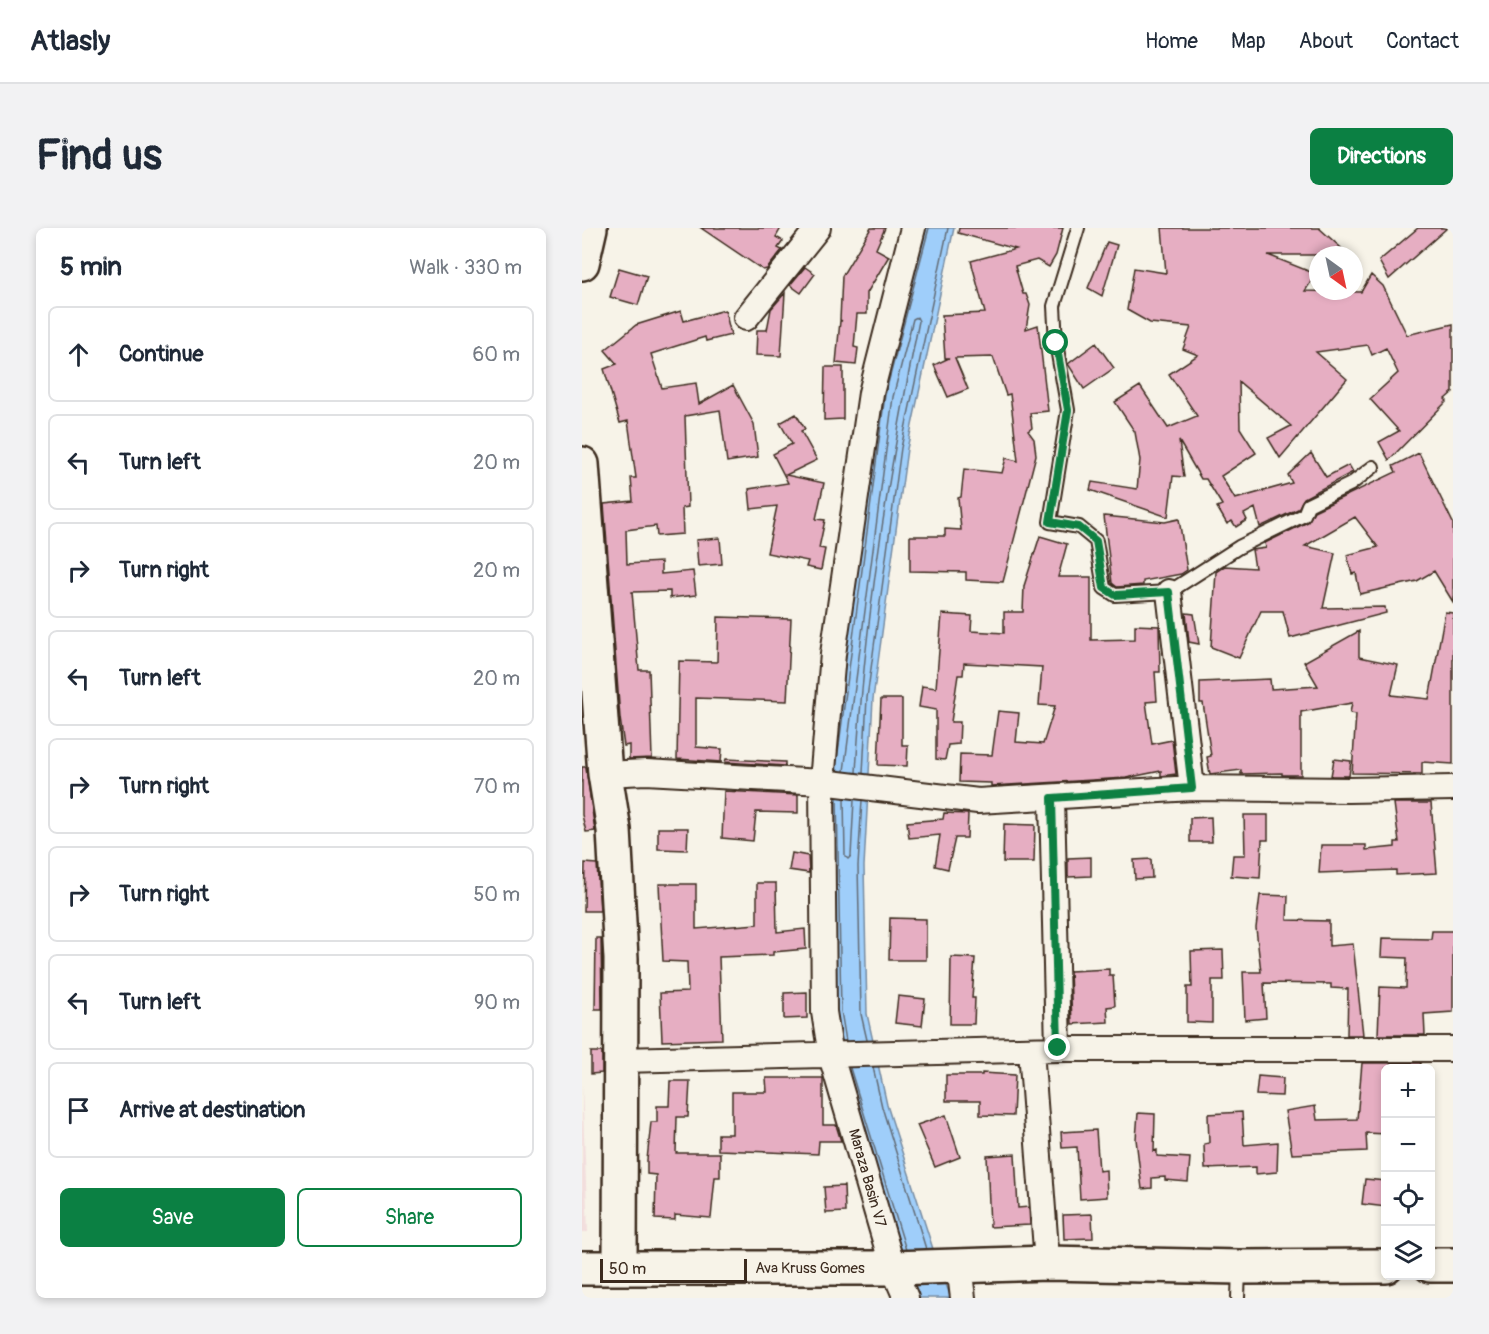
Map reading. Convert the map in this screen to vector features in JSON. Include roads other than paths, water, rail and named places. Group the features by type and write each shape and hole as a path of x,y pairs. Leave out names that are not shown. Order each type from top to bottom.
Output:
{"street":[{"path":"582,263 590,228"},
{"path":"746,318 818,228"},
{"name":"Maraza Basin V7","path":"906,1298 893,1268 831,1056 824,1012 822,782 834,654 871,393 913,228"},
{"path":"582,464 606,774 614,830 621,947 620,1267"},
{"path":"1169,592 1192,788"},
{"path":"606,774 646,772 822,782 978,801 1192,788 1348,790 1453,788"},
{"path":"1052,798 1058,1048"},
{"path":"621,1060 1058,1048 1453,1049"},
{"path":"1031,1050 1047,1263"},
{"name":"Ava Kruss Gomes","path":"582,1268 893,1268 1047,1263 1239,1283 1381,1267"},
{"path":"959,1265 963,1298"},
{"path":"1435,1265 1453,1265"}],"lane":[{"path":"1078,228 1054,306 1056,343 1068,410 1050,522 1079,527 1096,541 1104,588 1115,595 1169,592 1239,547 1304,515 1308,505 1351,484 1373,466"}],"water":[{"path":"924,228 954,228 907,449 873,699 864,866 867,1014 887,1105 951,1298 916,1298 913,1293 845,1075 835,1012 830,770 879,394"}]}
